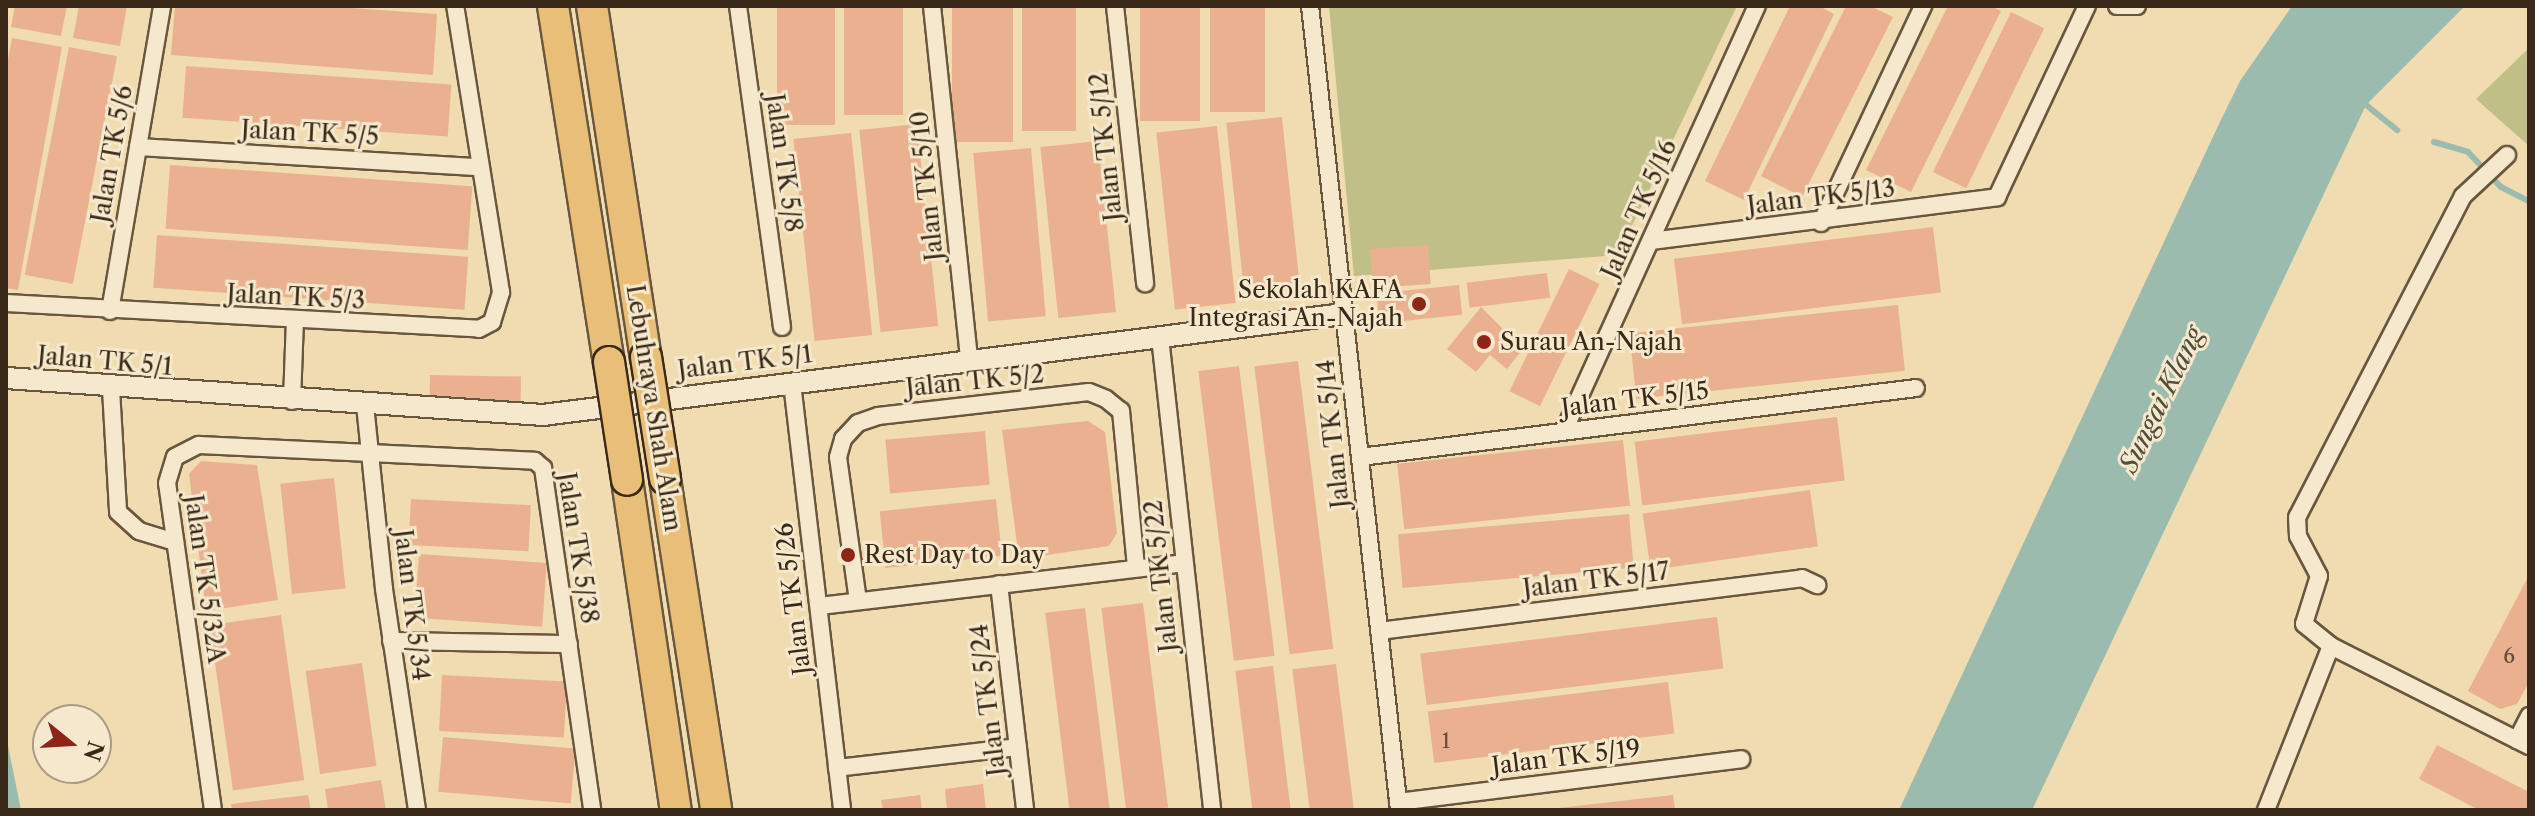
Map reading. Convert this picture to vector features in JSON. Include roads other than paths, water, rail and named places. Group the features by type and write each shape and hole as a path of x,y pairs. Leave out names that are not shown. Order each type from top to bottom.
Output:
{"highway":[{"name":"Lebuhraya Shah Alam","path":"553,6 676,810"},
{"name":"Lebuhraya Shah Alam","path":"592,6 716,810"}],"street":[{"name":"Jalan TK 5/6","path":"110,311 162,6"},
{"path":"455,6 479,167"},
{"name":"Jalan TK 5/8","path":"738,6 782,327"},
{"name":"Jalan TK 5/10","path":"932,6 969,361"},
{"name":"Jalan TK 5/12","path":"1115,6 1145,283"},
{"name":"Jalan TK 5/14","path":"1310,6 1398,806"},
{"name":"Jalan TK 5/16","path":"1564,431 1757,6"},
{"path":"1821,223 1923,6"},
{"name":"Jalan TK 5/13","path":"1651,241 1821,223 1997,197 2087,6"},
{"path":"2117,6 2137,6"},
{"name":"Jalan TK 5/5","path":"138,147 479,167"},
{"path":"2507,155 2463,196 2297,517 2298,536 2319,576 2304,624 2331,646 2523,743 2529,716"},
{"name":"Jalan TK 5/3","path":"6,303 479,329 492,322 501,292 479,167"},
{"name":"Jalan TK 5/1","path":"6,378 111,389 543,415 1344,314"},
{"path":"292,401 295,321"},
{"name":"Jalan TK 5/22","path":"1160,337 1212,810"},
{"name":"Jalan TK 5/26","path":"792,383 842,810"},
{"name":"Jalan TK 5/15","path":"1360,457 1916,388"},
{"path":"111,389 118,512 139,531 175,542"},
{"name":"Jalan TK 5/2","path":"858,601 838,457 843,439 858,423 878,416 1089,392 1106,399 1121,411 1136,568"},
{"name":"Jalan TK 5/34","path":"365,405 391,641 417,810"},
{"name":"Jalan TK 5/32A","path":"213,810 167,483 175,457 199,445 370,451"},
{"name":"Jalan TK 5/38","path":"370,451 526,458 543,468 592,810"},
{"path":"819,606 1183,563"},
{"name":"Jalan TK 5/17","path":"1379,631 1802,578 1817,585"},
{"name":"Jalan TK 5/24","path":"999,584 1025,810"},
{"path":"391,641 569,644"},
{"path":"2266,810 2331,646"},
{"path":"837,768 1018,747"},
{"name":"Jalan TK 5/19","path":"1398,806 1741,759"}],"water":[{"name":"Sungai Klang","path":"2292,6 2465,6 2366,105 2032,810 1899,810 2218,126 2240,81"},
{"path":"6,736 21,810 6,810"}],"waterway":[{"path":"2360,100 2397,130"},
{"path":"2434,142 2468,152 2501,187 2529,201"}],"place":[{"name":"Sekolah KAFA Integrasi An-Najah","path":"1419,304"},
{"name":"Surau An-Najah","path":"1484,342"},
{"name":"Rest Day to Day","path":"848,555"}]}
